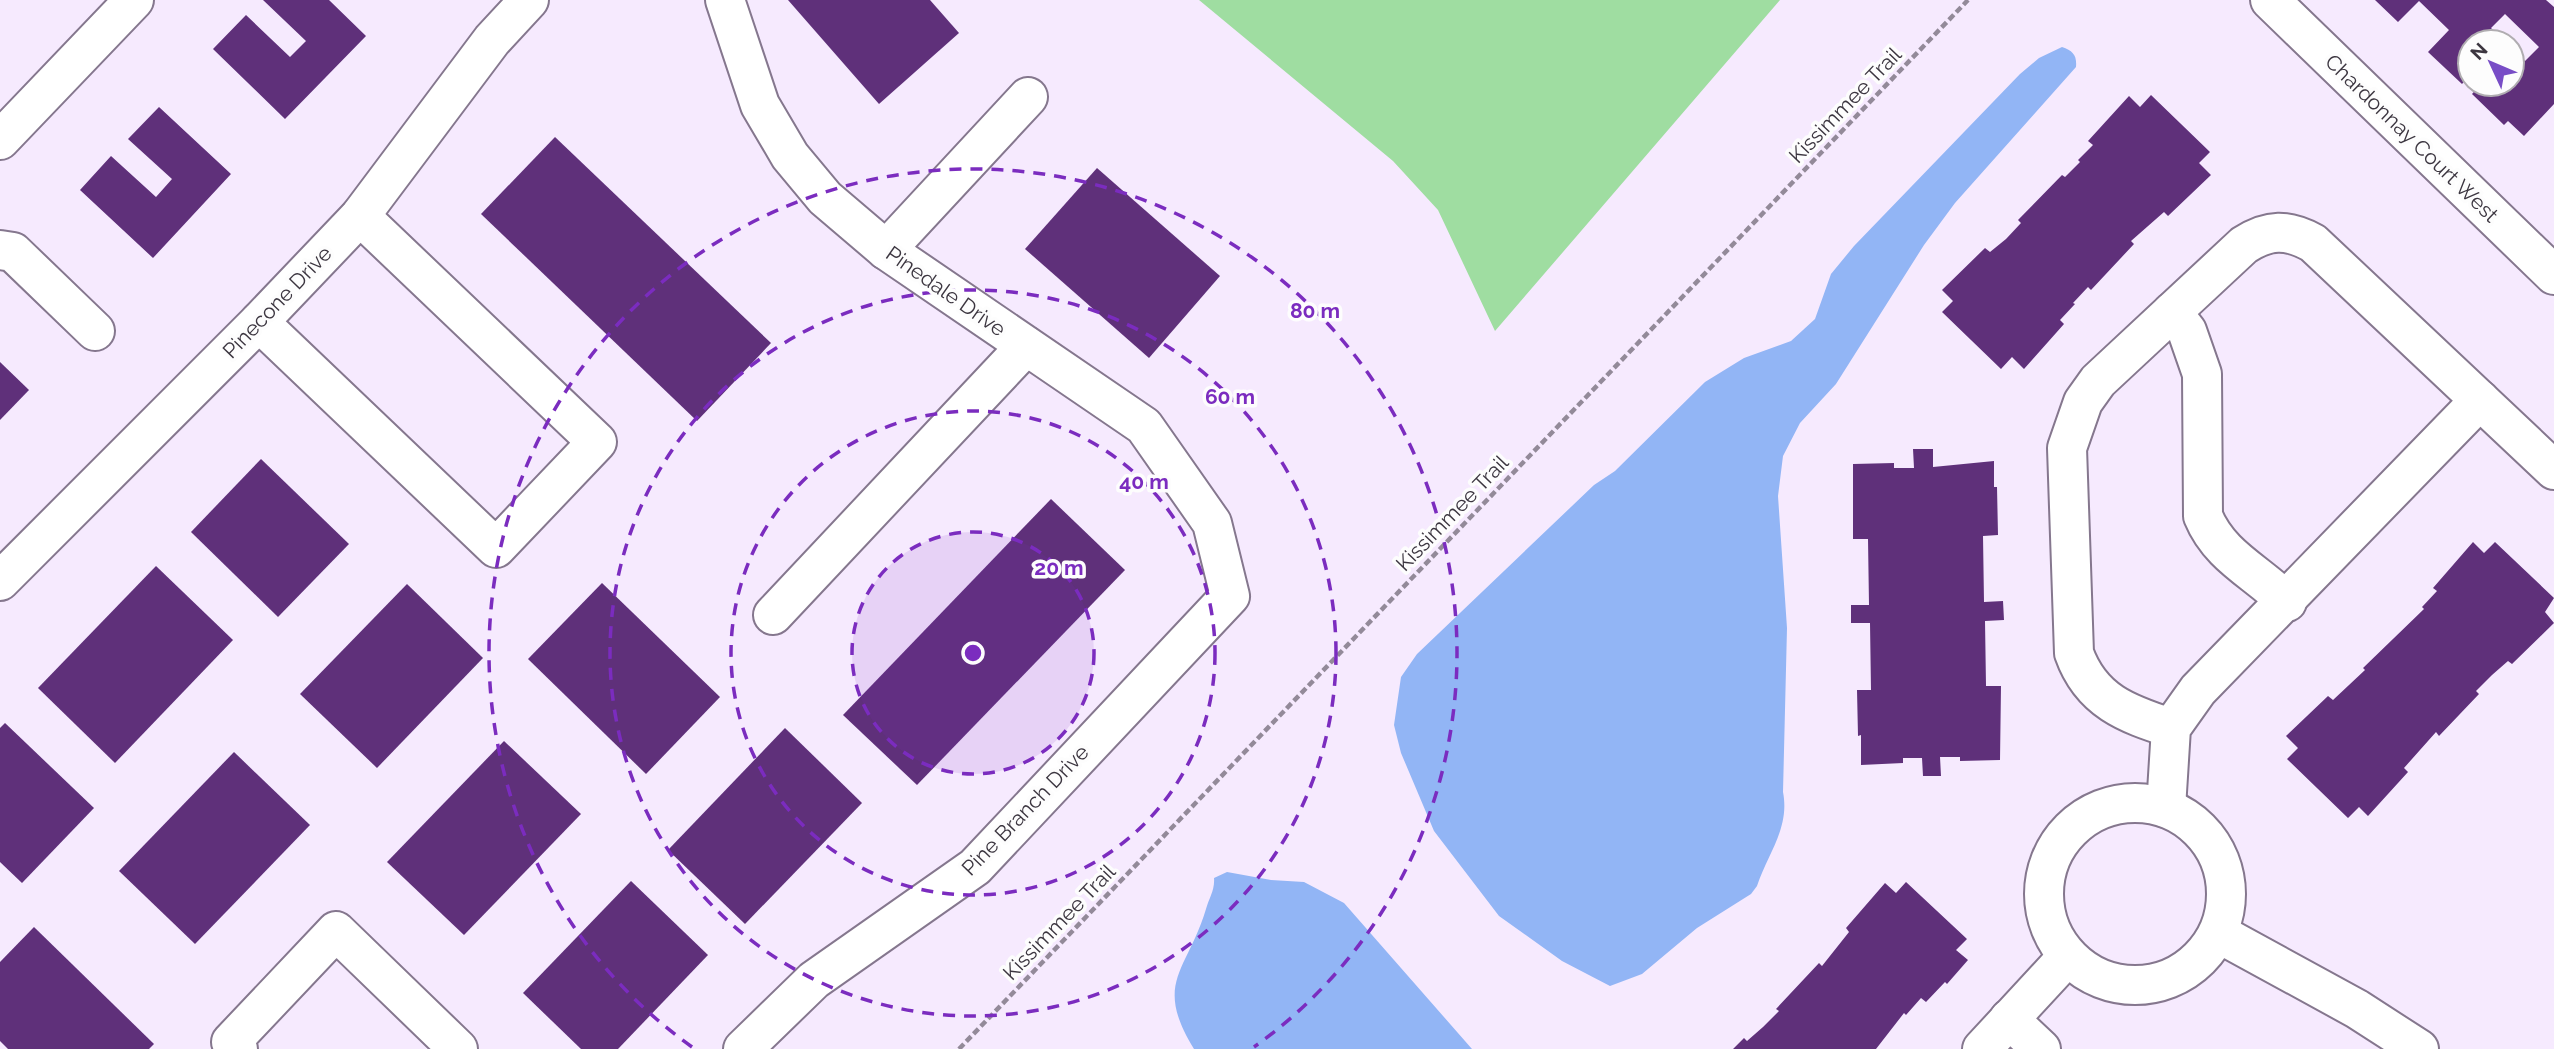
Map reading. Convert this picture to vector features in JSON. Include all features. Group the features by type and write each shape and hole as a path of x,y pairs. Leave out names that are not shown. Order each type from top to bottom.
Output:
{"street":[{"name":"Pinecone Drive","path":"0,581 259,322 360,216 492,40 529,0"},
{"name":"Chardonnay Court West","path":"2270,0 2554,275"},
{"path":"0,140 129,2"},
{"name":"Pinedale Drive","path":"728,9 760,104 790,156 825,198 886,250 1144,426 1212,523"},
{"path":"886,250 1028,97"},
{"path":"259,322 496,548 597,442 360,216"},
{"path":"2171,728 2125,713 2108,703 2092,688 2080,671 2074,653 2067,448 2083,402 2098,381 2244,245 2260,235 2280,231 2297,234 2313,243 2554,470"},
{"path":"0,250 13,252 95,331"},
{"path":"2172,312 2187,331 2202,374 2203,516 2212,537 2226,552 2264,579 2287,602"},
{"path":"774,615 1026,346"},
{"path":"2166,808 2171,728 2198,690 2287,602 2480,400"},
{"name":"Pine Branch Drive","path":"743,1049 814,981 975,867 1230,596 1212,523"},
{"path":"2137,802 2166,808 2193,823 2213,845 2220,864 2226,904 2218,933 2201,958 2177,976 2148,985 2119,985 2090,975 2067,957 2051,931 2043,901 2046,871 2059,844 2080,821 2106,807 2137,802"},
{"path":"238,1049 231,1042 336,931 457,1049"},
{"path":"2218,933 2357,1009 2420,1049"},
{"path":"1982,1049 2067,957"},
{"path":"2009,1019 2041,1049"}],"path":[{"name":"Kissimmee Trail","path":"959,1049 1968,0"}],"green space":[{"path":"1199,0 1780,0 1495,331 1438,210 1393,161"}],"water":[{"path":"2062,47 2073,54 2076,67 1955,203 1924,245 1836,384 1800,423 1783,456 1778,496 1787,628 1784,805 1781,829 1757,886 1751,894 1697,928 1642,974 1610,986 1562,961 1499,916 1434,831 1401,753 1394,725 1401,677 1417,654 1594,485 1615,471 1705,382 1744,358 1791,341 1815,319 1831,274 1854,246 2020,74 2039,58"},
{"path":"1227,872 1271,880 1304,882 1344,903 1472,1049 1194,1049 1176,1008 1175,992 1183,963 1212,894 1214,878"}],"building":[{"path":"263,0 329,0 366,36 285,119 213,49 246,15 290,57 306,41"},
{"path":"788,0 930,0 959,33 879,104"},
{"path":"2375,0 2546,0 2554,7 2554,104 2524,136 2508,121 2504,125 2476,98 2526,98 2526,60 2539,47 2526,34 2526,28 2519,28 2505,14 2491,28 2456,28 2456,78 2428,52 2449,30 2419,1 2398,22"},
{"path":"2151,95 2210,152 2199,163 2211,175 2168,216 2164,212 2131,241 2134,244 2091,290 2088,287 2073,303 2075,304 2060,320 2064,324 2024,369 2012,357 2001,369 1942,312 1953,301 1942,290 1985,248 1990,252 2006,239 2021,223 2018,220 2062,175 2065,177 2080,162 2078,160 2093,145 2088,141 2129,96 2140,107"},
{"path":"159,107 231,174 153,258 80,190 111,156 156,197 172,179 128,139"},
{"path":"555,137 771,343 697,421 481,214"},
{"path":"1097,168 1220,276 1149,358 1025,249"},
{"path":"0,362 29,390 0,420"},
{"path":"1913,449 1933,449 1933,467 1994,461 1994,487 1997,487 1998,535 1983,536 1984,602 2003,601 2004,620 1985,621 1986,686 2001,686 2000,760 1960,761 1960,757 1940,757 1941,776 1923,776 1922,758 1903,758 1903,763 1861,765 1861,735 1858,736 1857,690 1871,690 1870,623 1851,623 1851,605 1869,605 1868,539 1853,539 1853,464 1894,463 1894,468 1914,468"},
{"path":"261,459 349,544 278,617 191,532"},
{"path":"1051,499 1125,570 917,785 843,715"},
{"path":"2473,542 2484,553 2495,542 2554,598 2545,612 2554,623 2512,664 2508,661 2492,675 2476,691 2479,694 2439,736 2436,732 2404,768 2408,772 2368,816 2359,807 2348,818 2287,759 2298,748 2286,736 2328,696 2333,700 2424,609 2422,607 2437,591 2433,588"},
{"path":"156,566 233,640 115,763 38,688"},
{"path":"602,583 720,697 646,774 528,659"},
{"path":"407,584 483,658 377,768 300,694"},
{"path":"5,723 94,808 22,883 0,862 0,728"},
{"path":"785,728 862,803 745,924 668,850"},
{"path":"504,741 581,814 464,935 387,862"},
{"path":"234,752 310,825 195,944 119,871"},
{"path":"631,881 708,955 618,1049 581,1049 523,993"},
{"path":"1906,882 1967,939 1956,950 1968,960 1947,984 1945,982 1926,1002 1921,998 1906,1015 1904,1013 1876,1049 1733,1049 1744,1038 1747,1041 1763,1027 1819,963 1822,966 1849,932 1846,928 1885,883 1896,893"},
{"path":"34,927 154,1044 149,1049 8,1049 0,1041 0,962"}]}
